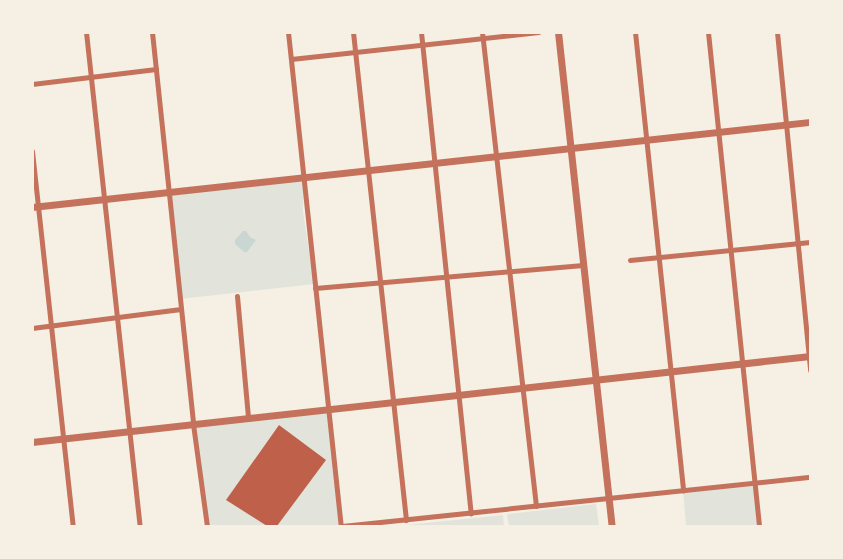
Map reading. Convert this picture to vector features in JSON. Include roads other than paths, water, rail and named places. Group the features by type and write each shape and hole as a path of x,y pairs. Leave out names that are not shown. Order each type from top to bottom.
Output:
{"street":[{"path":"86,32 140,526"},
{"path":"152,32 193,424 207,526"},
{"path":"288,32 342,526 810,477"},
{"path":"353,32 406,520"},
{"path":"421,32 471,513"},
{"path":"291,59 423,45 482,36 539,32"},
{"path":"558,32 612,526"},
{"path":"635,32 683,490"},
{"path":"708,32 760,526"},
{"path":"778,32 810,370"},
{"path":"482,36 536,506"},
{"path":"32,84 156,69"},
{"path":"36,207 810,122"},
{"path":"32,151 36,207 73,526"},
{"path":"630,260 810,242"},
{"path":"315,288 583,265"},
{"path":"237,296 248,418"},
{"path":"32,328 181,308"},
{"path":"32,442 810,356"}]}
